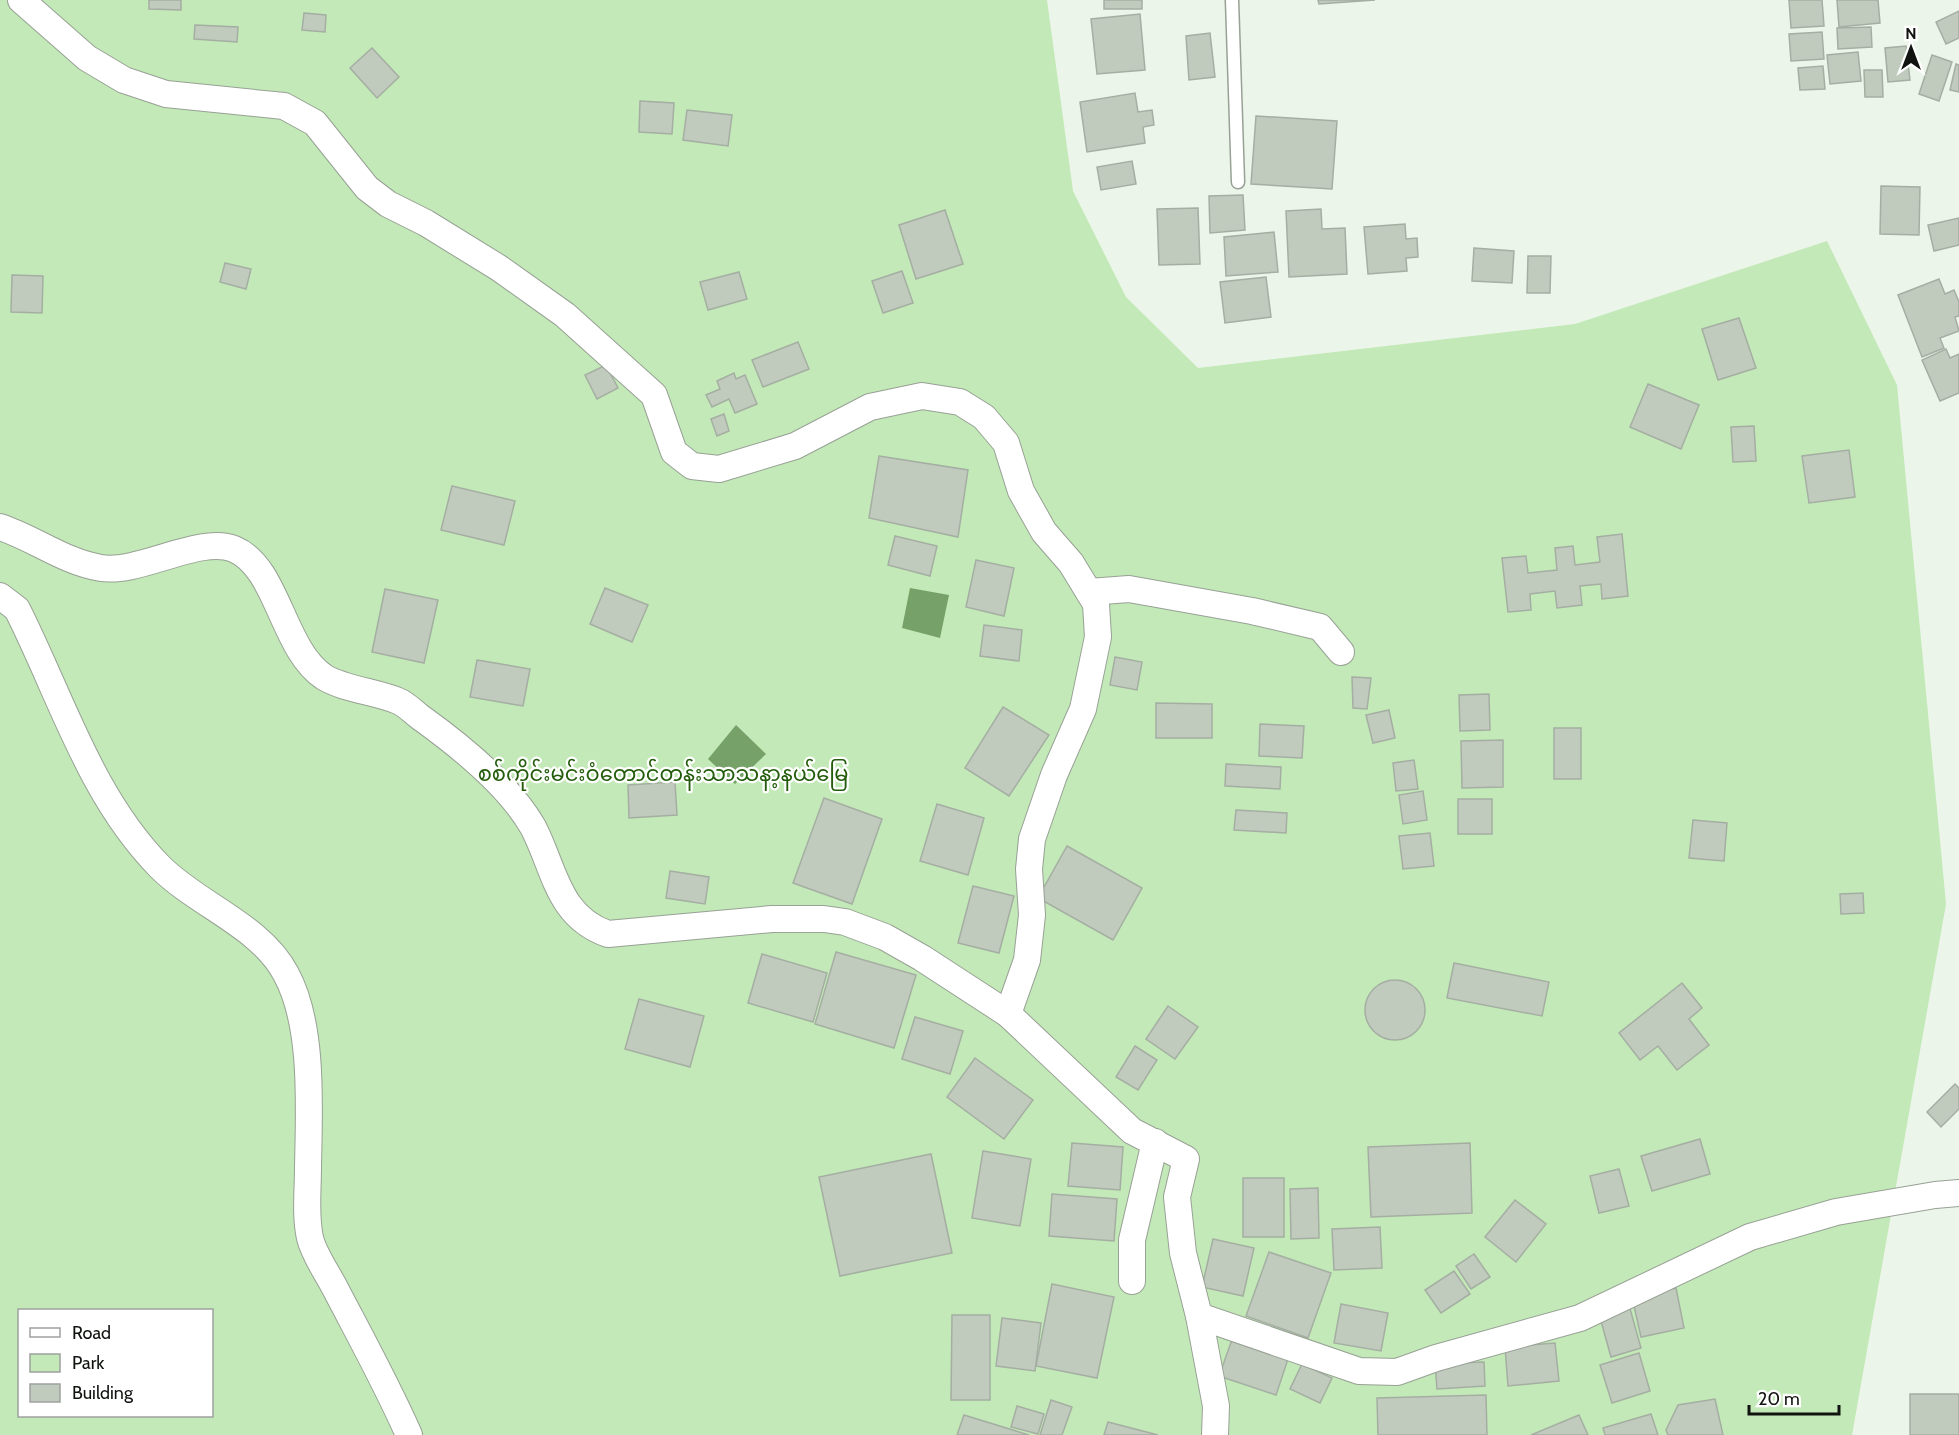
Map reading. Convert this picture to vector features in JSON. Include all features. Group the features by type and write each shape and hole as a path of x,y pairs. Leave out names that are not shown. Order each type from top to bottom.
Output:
{"street":[{"path":"21,0 87,58 124,80 166,94 284,106 315,123 367,188 388,204 426,223 499,268 546,302 654,395 674,453 692,466 719,469 795,446 870,407 922,396 960,402 984,417 1006,443 1021,491 1044,532 1071,563 1096,604 1098,637 1083,710 1054,775 1032,839 1029,869 1032,915 1027,960 1008,1014"},
{"path":"0,527 68,559 102,569 141,564 211,545 235,549 268,583 291,634 309,663 326,678 400,702 475,760 518,804 534,830 562,894 575,915 592,929 608,934 772,918 824,918 845,922 904,947 1008,1014 1132,1131 1186,1159 1177,1197 1183,1252 1199,1316 1216,1406 1215,1435"},
{"path":"1089,592 1129,589 1252,611 1320,627 1341,652"},
{"path":"0,596 17,609 80,742 94,779 127,826 159,867 274,954 287,975 303,1017 309,1111 307,1215 311,1241 372,1357 409,1435"},
{"path":"1132,1281 1132,1240 1155,1142"},
{"path":"1199,1316 1359,1371 1397,1372 1436,1358 1580,1318 1750,1237 1836,1212 1959,1193"}],"lane":[{"path":"1232,0 1238,182"}],"green space":[{"name":"စစ်ကိုင်းမင်းဝံတောင်တန်းသာသနာ့နယ်မြေ","path":"0,0 1047,0 1073,191 1126,297 1198,368 1575,324 1827,241 1897,385 1946,904 1852,1435 0,1435"}],"shaded area":[{"path":"910,588 949,595 940,638 902,628"},
{"path":"736,725 766,754 735,784 708,759"}],"building":[{"path":"149,0 181,0 181,10 149,9"},
{"path":"1104,0 1142,0 1142,9 1104,9"},
{"path":"1318,0 1375,0 1319,4"},
{"path":"1789,0 1822,0 1824,26 1791,28"},
{"path":"1837,0 1878,0 1880,23 1839,27"},
{"path":"1959,11 1959,38 1946,44 1936,22"},
{"path":"304,13 326,15 325,32 302,30"},
{"path":"1140,14 1145,70 1097,74 1091,19"},
{"path":"195,25 238,27 237,42 194,39"},
{"path":"1871,27 1872,47 1838,49 1837,28"},
{"path":"1822,32 1824,59 1791,61 1789,34"},
{"path":"1210,33 1215,77 1189,80 1186,36"},
{"path":"1906,46 1910,80 1888,82 1885,48"},
{"path":"372,48 399,77 377,98 350,68"},
{"path":"1858,52 1861,81 1830,84 1827,55"},
{"path":"1932,55 1952,62 1939,101 1919,94"},
{"path":"1956,64 1959,65 1959,92 1950,90"},
{"path":"1823,66 1825,89 1800,90 1798,68"},
{"path":"1864,70 1882,70 1883,97 1865,97"},
{"path":"1135,93 1138,112 1152,110 1154,125 1143,127 1145,143 1087,152 1080,102"},
{"path":"640,101 674,103 672,134 639,132"},
{"path":"687,110 732,115 728,146 683,140"},
{"path":"1256,116 1337,121 1332,189 1251,184"},
{"path":"1132,161 1136,184 1101,190 1097,167"},
{"path":"1881,186 1920,187 1919,235 1880,234"},
{"path":"1243,195 1245,230 1210,233 1209,196"},
{"path":"1198,208 1200,264 1159,265 1157,209"},
{"path":"1321,209 1322,229 1345,228 1347,274 1289,277 1286,211"},
{"path":"945,210 963,264 916,279 899,225"},
{"path":"1959,218 1959,245 1934,251 1928,225"},
{"path":"1405,224 1406,239 1417,238 1418,257 1406,258 1407,271 1368,274 1364,227"},
{"path":"1274,232 1278,272 1226,276 1224,237"},
{"path":"1474,248 1514,251 1512,283 1472,281"},
{"path":"1528,256 1551,256 1550,293 1527,293"},
{"path":"225,263 251,269 246,289 220,282"},
{"path":"902,271 913,303 883,313 872,281"},
{"path":"739,272 747,299 708,310 700,282"},
{"path":"12,275 43,276 42,313 11,312"},
{"path":"1266,277 1271,317 1225,323 1220,282"},
{"path":"1939,279 1945,294 1954,290 1959,302 1959,316 1955,317 1959,331 1940,338 1944,348 1922,357 1898,295"},
{"path":"1739,318 1756,368 1718,380 1702,329"},
{"path":"798,342 809,369 763,387 752,360"},
{"path":"1946,349 1950,358 1959,354 1959,393 1940,401 1922,360"},
{"path":"606,365 618,388 597,399 585,375"},
{"path":"734,373 736,379 745,375 757,404 735,413 729,399 712,407 706,395 720,389 717,381"},
{"path":"1648,384 1699,405 1681,449 1630,427"},
{"path":"724,414 729,431 717,436 711,419"},
{"path":"1754,426 1756,461 1733,462 1731,427"},
{"path":"1849,450 1855,497 1809,503 1802,456"},
{"path":"879,456 968,470 958,537 869,518"},
{"path":"452,486 515,501 504,545 441,530"},
{"path":"1622,534 1628,596 1602,599 1601,584 1580,586 1582,605 1557,608 1555,591 1530,594 1531,610 1508,612 1502,558 1526,556 1528,573 1557,570 1555,548 1573,546 1575,565 1600,562 1597,537"},
{"path":"895,536 937,546 930,576 888,565"},
{"path":"976,560 1014,568 1004,616 966,607"},
{"path":"605,588 648,605 632,642 590,624"},
{"path":"385,589 438,600 424,663 372,652"},
{"path":"984,625 1022,630 1019,661 980,656"},
{"path":"1115,657 1142,662 1137,690 1110,685"},
{"path":"477,660 530,669 523,706 470,697"},
{"path":"1352,677 1371,678 1367,709 1353,708"},
{"path":"1489,694 1490,730 1460,731 1459,695"},
{"path":"1156,703 1212,704 1212,738 1156,738"},
{"path":"1003,707 1049,735 1009,796 965,768"},
{"path":"1389,710 1395,738 1373,743 1366,715"},
{"path":"1260,724 1304,726 1302,758 1259,756"},
{"path":"1554,728 1581,728 1581,779 1554,779"},
{"path":"1503,740 1503,787 1462,788 1461,741"},
{"path":"1414,760 1418,789 1396,791 1393,763"},
{"path":"1226,764 1281,767 1280,789 1225,786"},
{"path":"675,782 677,815 629,818 628,785"},
{"path":"1423,791 1427,820 1403,824 1399,795"},
{"path":"824,798 882,819 852,904 793,883"},
{"path":"1458,799 1492,799 1492,834 1458,834"},
{"path":"937,804 984,818 968,875 920,861"},
{"path":"1236,810 1287,813 1286,833 1234,830"},
{"path":"1693,820 1727,823 1724,861 1689,858"},
{"path":"1430,833 1434,866 1403,869 1399,836"},
{"path":"1067,846 1142,888 1113,940 1038,898"},
{"path":"670,871 709,877 705,904 666,898"},
{"path":"973,886 1014,896 999,953 958,943"},
{"path":"1863,893 1864,913 1841,914 1840,894"},
{"path":"836,952 916,975 894,1048 815,1024"},
{"path":"762,954 827,973 813,1022 748,1003"},
{"path":"1454,963 1549,982 1542,1016 1447,998"},
{"path":"1389,980 1401,980 1412,985 1420,993 1425,1010 1423,1022 1412,1035 1401,1040 1389,1040 1378,1035 1370,1027 1365,1016 1365,1004 1370,993 1378,985"},
{"path":"1682,983 1702,1008 1689,1019 1709,1045 1677,1070 1658,1046 1640,1060 1619,1033"},
{"path":"639,999 704,1016 690,1067 625,1049"},
{"path":"1168,1006 1198,1027 1175,1059 1146,1039"},
{"path":"915,1017 963,1031 950,1074 902,1059"},
{"path":"1135,1046 1157,1060 1138,1090 1116,1077"},
{"path":"975,1058 1033,1100 1004,1139 947,1097"},
{"path":"1955,1084 1959,1088 1959,1109 1941,1127 1927,1112"},
{"path":"1700,1139 1710,1174 1652,1191 1641,1156"},
{"path":"1072,1143 1123,1147 1120,1190 1068,1186"},
{"path":"1470,1143 1472,1213 1371,1217 1368,1147"},
{"path":"983,1151 1031,1159 1020,1226 972,1218"},
{"path":"931,1154 952,1253 840,1276 819,1177"},
{"path":"1619,1169 1629,1206 1599,1213 1590,1176"},
{"path":"1243,1178 1284,1178 1284,1237 1243,1237"},
{"path":"1318,1188 1319,1238 1291,1239 1290,1189"},
{"path":"1052,1194 1117,1199 1114,1241 1049,1236"},
{"path":"1515,1200 1546,1224 1516,1262 1485,1237"},
{"path":"1380,1227 1382,1268 1334,1270 1332,1229"},
{"path":"1213,1239 1254,1248 1243,1296 1202,1287"},
{"path":"1269,1252 1331,1273 1308,1338 1246,1316"},
{"path":"1474,1254 1490,1277 1471,1289 1456,1266"},
{"path":"1454,1271 1470,1294 1441,1313 1425,1290"},
{"path":"1052,1284 1114,1297 1097,1378 1036,1366"},
{"path":"1676,1288 1684,1328 1641,1337 1632,1297"},
{"path":"1341,1304 1388,1313 1381,1351 1334,1343"},
{"path":"1629,1305 1641,1348 1611,1357 1599,1314"},
{"path":"952,1315 990,1315 990,1400 951,1400"},
{"path":"1002,1318 1041,1323 1035,1371 996,1366"},
{"path":"1233,1337 1289,1356 1276,1395 1219,1376"},
{"path":"1555,1343 1559,1381 1508,1386 1505,1347"},
{"path":"1639,1353 1650,1391 1612,1403 1600,1365"},
{"path":"1484,1362 1485,1386 1437,1389 1435,1364"},
{"path":"1302,1364 1332,1378 1320,1403 1290,1389"},
{"path":"1910,1394 1959,1394 1959,1435 1910,1435"},
{"path":"1486,1395 1487,1435 1378,1435 1377,1398"},
{"path":"1715,1399 1723,1435 1668,1435 1666,1430 1678,1405"},
{"path":"1051,1400 1072,1407 1062,1435 1040,1435"},
{"path":"1017,1406 1044,1414 1038,1434 1011,1427"},
{"path":"1651,1414 1658,1435 1605,1435 1603,1428"},
{"path":"964,1415 1029,1435 957,1435"},
{"path":"1579,1415 1588,1435 1531,1435"},
{"path":"1108,1422 1158,1435 1104,1435"}]}
